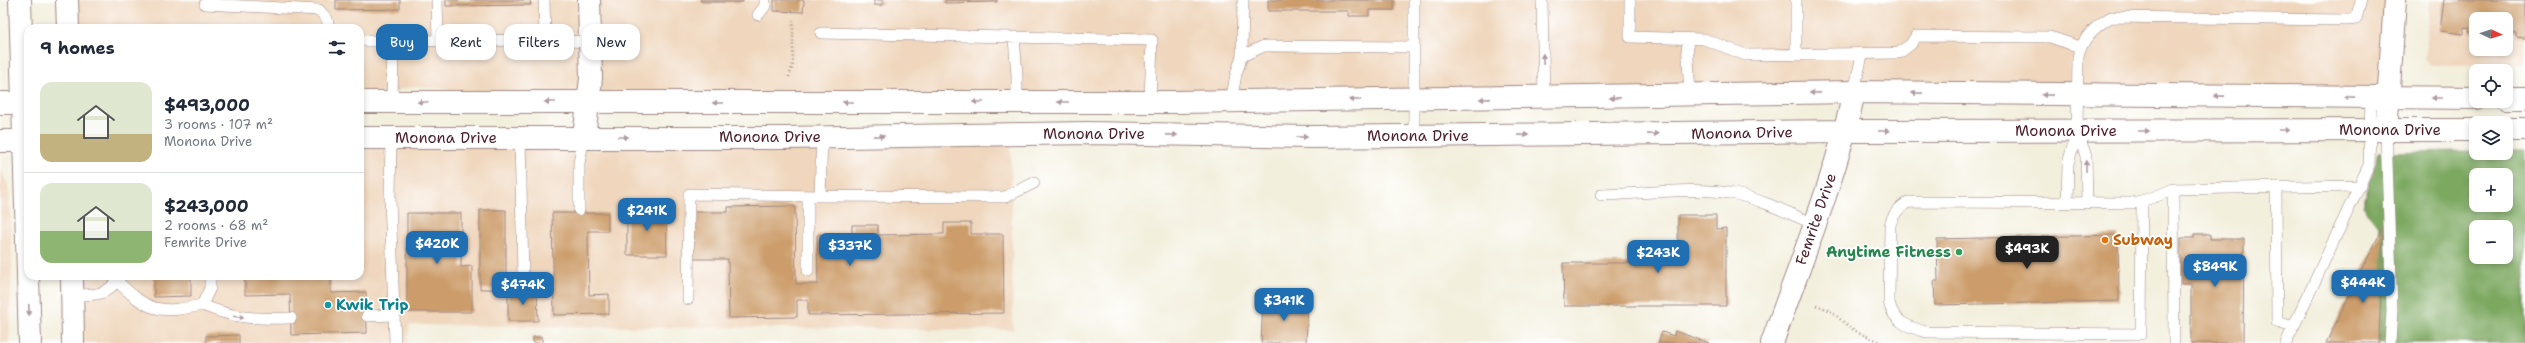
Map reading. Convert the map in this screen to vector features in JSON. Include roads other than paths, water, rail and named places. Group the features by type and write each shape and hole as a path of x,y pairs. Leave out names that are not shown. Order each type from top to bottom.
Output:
{"street":[{"path":"20,0 24,82"},
{"path":"67,0 68,24"},
{"path":"588,0 589,24"},
{"path":"2378,132 2380,98 2395,0"},
{"path":"584,137 589,103 590,60"},
{"path":"364,102 1231,102 1690,96 1854,92 2469,98"},
{"name":"Femrite Drive","path":"1772,343 1845,131 1854,92"},
{"path":"2513,98 2525,98"},
{"path":"392,102 392,138"},
{"path":"0,103 24,103"},
{"path":"2513,129 2525,129"},
{"name":"Monona Drive","path":"364,138 822,137 1088,133 1313,137 1845,131 2378,132 2469,130"},
{"path":"0,140 24,141"},
{"path":"28,280 30,343"},
{"path":"72,286 74,343"}],"lane":[{"path":"437,0 438,24"},
{"path":"544,0 545,24"},
{"path":"758,15 765,6 765,0"},
{"path":"1231,102 1236,74 1242,56 1243,0"},
{"path":"1414,0 1414,136"},
{"path":"1542,0 1544,98"},
{"path":"1630,0 1630,37 1687,39 1716,43 1746,55 1862,55 1899,53 1911,44 1916,36 2050,37 2080,47"},
{"path":"1796,0 1796,55"},
{"path":"2067,202 2068,164 2077,131 2077,95 2080,47 2101,22 2111,17 2348,20 2356,19 2361,0"},
{"path":"205,4 318,10 327,19 328,24"},
{"path":"821,33 1152,40 1150,102"},
{"path":"1014,38 1017,76 1017,102"},
{"path":"1687,39 1690,96"},
{"path":"364,41 376,41"},
{"path":"1242,56 1264,46 1414,47"},
{"path":"1854,92 1862,55"},
{"path":"392,102 393,60"},
{"path":"2077,131 2086,156 2087,202"},
{"path":"2286,343 2360,186 2369,165 2378,132"},
{"path":"2378,132 2392,310 2390,343"},
{"path":"579,210 579,163 584,137"},
{"path":"820,196 822,137"},
{"path":"392,138 390,197 395,343"},
{"path":"520,138 523,274"},
{"path":"688,299 689,194 1005,197 1034,183"},
{"path":"2142,201 2140,334 1926,332 1910,328 1891,313 1888,302 1890,225 1892,217 1898,209 1908,202 2132,203 2155,198 2173,189 2360,186"},
{"path":"2276,188 2277,322 2293,327"},
{"path":"2173,189 2174,343"},
{"path":"1601,195 1698,192 1733,194 1760,201 1814,224"},
{"path":"808,196 808,271"},
{"path":"72,286 99,294 111,290 118,280"},
{"path":"120,280 138,302 161,310 202,305 230,316 257,319 291,318"},
{"path":"202,305 210,288 210,280"},
{"path":"367,316 395,315"}],"place":[{"name":"Subway","path":"2105,240"},
{"name":"Anytime Fitness","path":"1959,252"},
{"name":"Kwik Trip","path":"328,305"}]}
